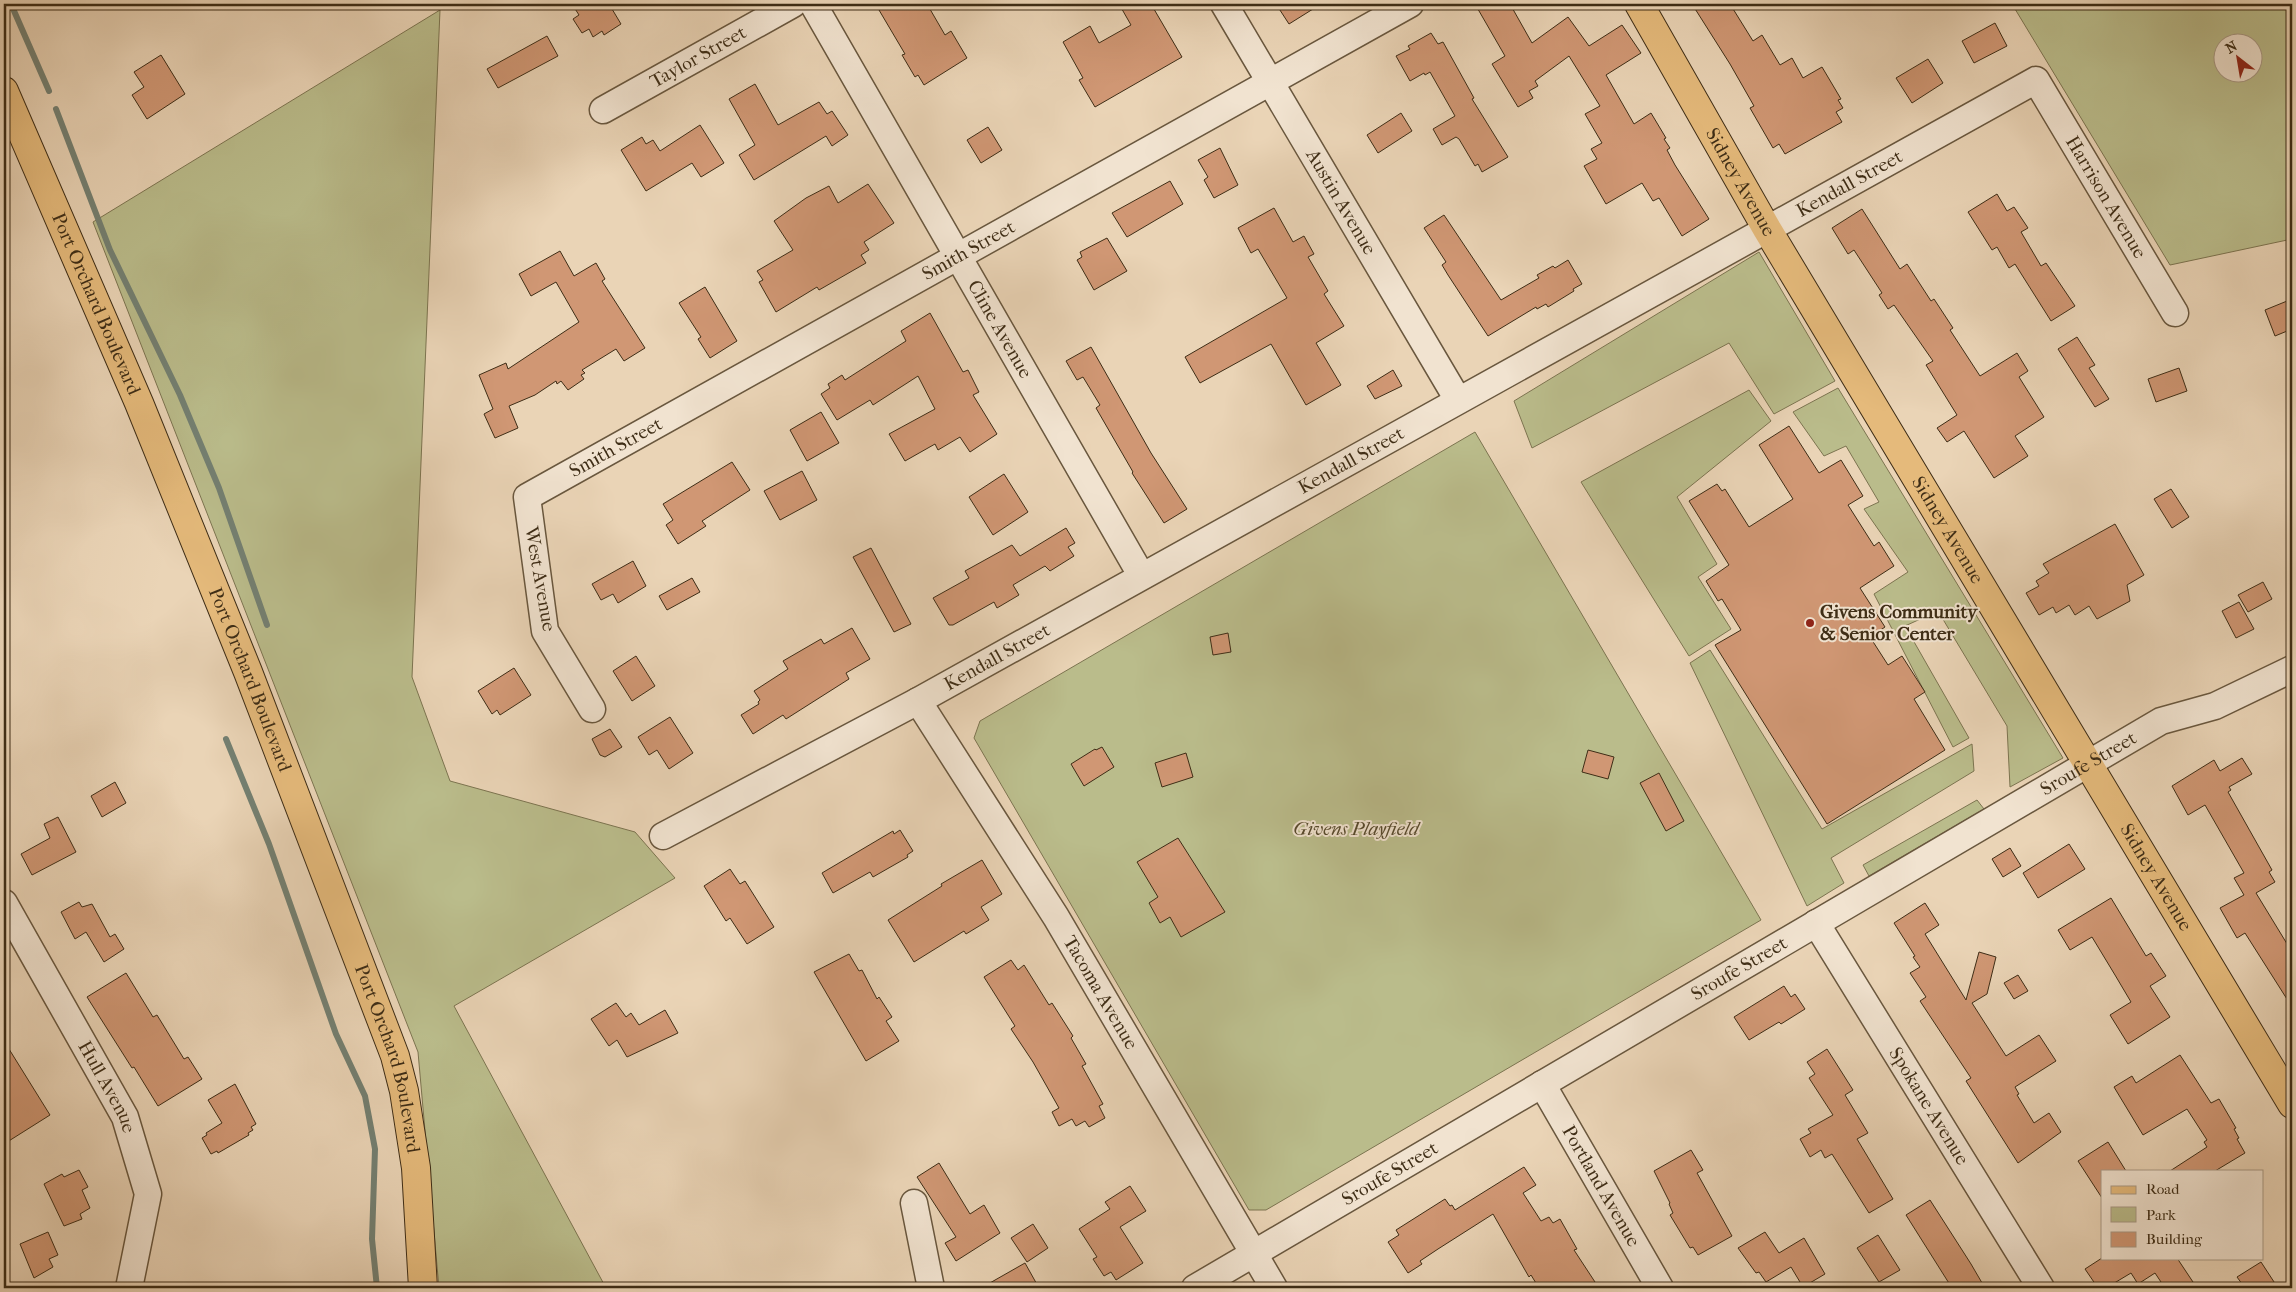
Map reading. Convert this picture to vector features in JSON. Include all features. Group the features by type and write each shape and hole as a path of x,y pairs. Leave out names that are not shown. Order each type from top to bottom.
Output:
{"main road":[{"name":"Sidney Avenue","path":"1639,4 1767,229 2086,764 2292,1104"},
{"name":"Port Orchard Boulevard","path":"4,91 139,403 248,672 395,1056 404,1091 416,1168 423,1288"}],"street":[{"name":"Taylor Street","path":"603,110 793,4"},
{"name":"Cline Avenue","path":"813,4 1141,576"},
{"name":"Austin Avenue","path":"1224,4 1458,400"},
{"name":"Smith Street","path":"527,497 957,255 1272,83 1410,4"},
{"name":"Kendall Street","path":"664,836 918,702 1141,576 2036,80"},
{"name":"Harrison Avenue","path":"2036,80 2175,314"},
{"name":"West Avenue","path":"527,497 545,631 592,710"},
{"name":"Sroufe Street","path":"1195,1288 2160,721 2215,706 2292,668"},
{"name":"Tacoma Avenue","path":"918,702 1056,917 1274,1288"},
{"name":"Hull Avenue","path":"4,902 125,1118 148,1194 129,1288"},
{"name":"Spokane Avenue","path":"1816,923 2040,1288"},
{"name":"Portland Avenue","path":"1542,1084 1660,1288"},
{"path":"914,1203 931,1288"}],"green space":[{"path":"2012,4 2292,4 2292,239 2170,265"},
{"path":"440,10 412,677 450,781 635,832 675,878 454,1006 606,1288 439,1288 418,1052 93,222"},
{"path":"1759,252 1835,381 1774,414 1729,343 1532,448 1514,401"},
{"path":"1838,388 2063,758 2010,787 2007,726 1938,611 1905,626 1969,738 1953,747 1874,594 1908,572 1864,509 1879,502 1846,446 1824,456 1793,412"},
{"path":"1749,390 1771,421 1677,497 1717,564 1698,577 1731,629 1689,656 1581,482"},
{"name":"Givens Playfield","path":"1475,432 1761,920 1266,1210 1249,1210 974,738 980,721"},
{"path":"1710,650 1822,829 1972,744 1974,771 1831,858 1844,883 1807,906 1690,663"},
{"path":"1977,800 1984,809 1869,876 1863,865"}],"building":[{"path":"572,4 609,4 621,24 604,35 602,31 593,37 589,29 582,33 573,19 579,15"},
{"path":"890,4 927,4 945,35 951,31 967,58 924,85 918,75 915,77 902,55 905,54 879,10"},
{"path":"1119,4 1151,4 1182,57 1095,107 1079,80 1083,78 1063,42 1090,26 1099,43 1131,25"},
{"path":"1276,4 1321,4 1289,24"},
{"path":"1475,4 1510,4 1532,43 1568,17 1589,46 1622,25 1641,53 1606,75 1634,124 1651,113 1666,138 1664,139 1670,148 1667,150 1675,165 1709,219 1682,236 1659,198 1653,201 1642,183 1606,204 1584,166 1597,159 1591,149 1602,143 1585,114 1600,106 1569,56 1535,81 1538,86 1529,91 1533,98 1518,107 1492,64 1505,56"},
{"path":"1692,4 1730,4 1753,41 1762,35 1780,65 1792,58 1803,78 1822,67 1841,99 1838,100 1843,108 1836,112 1842,122 1785,154 1779,144 1773,148 1750,108 1754,106"},
{"path":"1995,23 2007,46 1974,63 1962,41"},
{"path":"1431,33 1438,44 1443,42 1474,98 1472,99 1508,157 1482,172 1478,164 1475,166 1459,139 1456,137 1442,145 1433,129 1455,116 1430,72 1425,75 1424,73 1410,81 1396,56 1410,49 1408,46"},
{"path":"547,36 558,56 498,88 487,69"},
{"path":"161,55 185,94 147,119 132,95 144,87 134,72"},
{"path":"1928,59 1943,83 1912,103 1896,78"},
{"path":"755,84 778,125 819,102 827,114 832,111 848,135 832,146 826,136 754,180 739,155 755,145 729,99"},
{"path":"1401,113 1412,131 1378,153 1367,135"},
{"path":"700,125 724,163 701,177 692,163 646,191 621,150 642,137 646,144 653,140 660,151"},
{"path":"988,127 1002,150 981,163 967,140"},
{"path":"1220,148 1238,185 1214,198 1204,180 1208,177 1198,160"},
{"path":"1170,181 1183,204 1127,237 1112,213"},
{"path":"868,184 894,223 864,242 869,250 861,255 866,263 819,290 817,287 776,312 759,282 763,280 757,271 793,250 774,221 806,198 829,186 838,203"},
{"path":"1997,194 2007,211 2014,207 2028,228 2021,232 2041,266 2046,263 2075,306 2051,321 2015,264 2009,268 1997,247 1992,250 1968,212"},
{"path":"1274,208 1293,242 1304,236 1314,254 1308,257 1328,291 1324,294 1344,326 1316,343 1341,385 1306,405 1271,344 1200,383 1185,357 1287,298 1258,249 1251,253 1238,228"},
{"path":"1862,209 1900,269 1907,264 1931,301 1934,299 1953,328 1950,330 1980,376 2017,353 2028,371 2019,377 2044,417 2015,436 2028,456 1994,478 1964,431 1947,442 1937,428 1957,415 1926,365 1933,361 1894,305 1888,309 1879,295 1882,293 1854,250 1848,254 1832,228"},
{"path":"1444,215 1501,300 1539,278 1537,275 1553,266 1555,268 1568,260 1582,284 1548,307 1546,304 1537,309 1536,307 1488,336 1442,265 1446,262 1424,228"},
{"path":"1107,238 1127,271 1094,290 1077,260 1082,257 1080,252"},
{"path":"560,251 574,276 596,263 605,279 602,281 645,348 624,361 616,349 582,370 585,373 581,375 584,379 568,390 561,381 557,384 556,381 535,395 509,406 518,428 495,438 484,414 493,409 479,375 506,363 508,369 579,322 556,282 531,296 519,274"},
{"path":"705,287 737,341 710,358 698,339 701,337 679,303"},
{"path":"2292,299 2292,329 2275,336 2265,310"},
{"path":"930,313 963,372 968,370 979,392 973,395 997,434 970,452 960,437 938,450 935,444 905,461 889,434 935,409 918,376 873,405 870,400 837,420 821,394 830,388 828,384 842,375 845,380 906,341 901,331"},
{"path":"2077,337 2095,365 2089,368 2109,399 2095,407 2058,349"},
{"path":"1091,347 1151,453 1187,509 1164,523 1132,473 1096,408 1100,405 1083,377 1077,380 1066,361"},
{"path":"2179,368 2187,391 2156,402 2148,379"},
{"path":"1393,370 1402,386 1375,399 1367,386"},
{"path":"821,412 839,443 807,461 790,430"},
{"name":"Givens Community & Senior Center","path":"1789,426 1819,473 1841,460 1863,496 1848,505 1874,546 1879,542 1894,566 1860,588 1885,627 1870,637 1888,665 1902,656 1925,692 1914,699 1945,750 1827,824 1715,645 1741,630 1722,599 1718,601 1706,581 1729,565 1689,501 1717,484 1722,491 1725,489 1749,527 1793,499 1759,445"},
{"path":"732,462 750,490 702,521 706,526 678,544 666,525 673,520 663,504"},
{"path":"802,471 817,500 780,520 764,491"},
{"path":"1004,474 1028,512 993,535 969,497"},
{"path":"2171,489 2189,517 2172,528 2154,499"},
{"path":"2115,524 2144,575 2127,585 2130,601 2097,619 2089,606 2075,615 2069,605 2056,613 2053,607 2039,615 2026,593 2039,586 2036,581 2049,573 2043,564"},
{"path":"1066,528 1075,543 1068,547 1074,556 1050,571 1045,566 1013,585 1019,595 997,608 994,602 953,625 949,625 933,598 969,578 965,571 1012,545 1020,556"},
{"path":"871,548 911,624 894,632 853,557"},
{"path":"633,561 646,586 618,603 613,594 601,600 592,584"},
{"path":"692,578 700,592 667,610 659,596"},
{"path":"2263,582 2272,599 2248,612 2238,595"},
{"path":"2239,602 2254,629 2236,638 2222,611"},
{"path":"852,628 870,659 846,673 849,679 786,719 783,715 753,734 741,715 759,704 760,700 754,691 788,669 783,661 821,639 824,644"},
{"path":"1228,633 1231,652 1213,655 1210,637"},
{"path":"636,656 655,686 632,701 613,671"},
{"path":"514,668 531,695 500,715 497,710 492,714 478,691"},
{"path":"670,717 693,753 669,769 657,750 649,755 638,737"},
{"path":"610,729 622,747 605,757 600,755 592,739"},
{"path":"1102,747 1114,767 1084,786 1071,764 1095,749"},
{"path":"1588,750 1614,757 1608,779 1582,772"},
{"path":"1186,753 1193,777 1162,787 1155,763"},
{"path":"2242,758 2252,774 2229,787 2231,790 2228,792 2272,870 2269,872 2275,882 2256,893 2292,952 2292,1007 2245,933 2237,938 2220,908 2244,895 2234,878 2244,873 2205,805 2188,815 2172,786 2214,760 2220,771"},
{"path":"1659,773 1684,821 1666,831 1640,783"},
{"path":"115,782 126,803 102,817 91,796"},
{"path":"58,817 76,852 32,875 21,854 50,838 44,824"},
{"path":"900,830 913,851 907,855 908,857 873,877 870,872 833,893 822,873 893,831 894,834"},
{"path":"1178,838 1225,912 1181,937 1170,917 1160,923 1149,903 1158,897 1137,862"},
{"path":"2069,844 2085,869 2038,898 2023,873"},
{"path":"2010,848 2021,866 2003,877 1992,859"},
{"path":"982,860 1002,894 981,907 989,920 966,934 964,931 914,962 888,920 942,886 941,884"},
{"path":"730,869 740,884 745,881 774,927 747,944 730,918 726,921 704,886"},
{"path":"2111,898 2146,956 2151,953 2166,976 2150,986 2170,1017 2128,1044 2110,1015 2131,1002 2092,937 2070,950 2058,930"},
{"path":"79,902 82,907 92,904 110,937 115,934 124,949 104,962 86,932 75,939 61,912"},
{"path":"1925,903 1939,925 1925,934 1966,1000 1979,952 1996,957 1987,994 1972,1003 2006,1056 2039,1035 2056,1061 2015,1087 2019,1094 2017,1095 2034,1123 2049,1113 2061,1132 2018,1163 1966,1081 1971,1078 1920,1001 1926,997 1910,973 1920,967 1894,923"},
{"path":"849,954 859,971 862,970 877,999 879,997 892,1017 886,1021 899,1041 866,1061 814,972"},
{"path":"1011,960 1018,970 1024,965 1049,1005 1052,1003 1073,1036 1071,1038 1086,1064 1082,1066 1103,1104 1099,1106 1105,1118 1089,1127 1085,1121 1076,1126 1072,1119 1059,1126 1052,1112 1059,1108 1033,1062 1011,1029 1015,1026 984,977"},
{"path":"126,973 153,1017 157,1015 184,1059 188,1057 202,1079 158,1106 87,997"},
{"path":"2018,975 2028,991 2014,999 2004,983"},
{"path":"1784,986 1791,997 1795,994 1805,1009 1749,1040 1734,1017"},
{"path":"616,1003 626,1017 631,1013 639,1025 665,1010 678,1033 627,1057 617,1040 609,1046 591,1019"},
{"path":"4,1041 50,1115 4,1144"},
{"path":"1827,1049 1853,1090 1845,1095 1868,1133 1857,1139 1893,1199 1869,1213 1832,1154 1825,1158 1821,1150 1810,1157 1800,1139 1811,1133 1808,1129 1833,1115 1809,1078 1815,1074 1807,1062"},
{"path":"2180,1055 2211,1103 2219,1099 2236,1128 2234,1129 2239,1138 2237,1139 2245,1153 2217,1170 2172,1170 2207,1147 2204,1142 2207,1140 2187,1109 2143,1135 2114,1087 2132,1076 2136,1083"},
{"path":"235,1084 256,1124 251,1127 253,1130 248,1133 249,1135 218,1153 217,1151 211,1154 202,1138 207,1135 206,1133 222,1123 208,1100"},
{"path":"2108,1142 2125,1170 2101,1170 2101,1196 2078,1161"},
{"path":"1691,1150 1703,1170 1697,1173 1732,1236 1698,1255 1693,1247 1690,1248 1670,1215 1673,1213 1670,1203 1654,1171"},
{"path":"939,1163 970,1214 984,1205 1000,1233 956,1261 945,1243 956,1237 917,1177"},
{"path":"1524,1167 1536,1185 1523,1193 1541,1221 1549,1217 1553,1223 1560,1219 1577,1249 1574,1250 1595,1282 1585,1288 1539,1288 1531,1275 1529,1277 1493,1214 1420,1261 1422,1264 1408,1273 1388,1242 1399,1235 1396,1230 1445,1199 1455,1210"},
{"path":"79,1170 88,1187 82,1190 90,1208 80,1214 82,1219 64,1226 44,1184 62,1174 64,1177"},
{"path":"1130,1186 1146,1211 1120,1227 1143,1263 1116,1280 1111,1272 1104,1276 1093,1259 1097,1257 1079,1229 1110,1209 1105,1202"},
{"path":"1930,1200 1985,1288 1952,1288 1906,1215"},
{"path":"1033,1224 1048,1248 1027,1262 1011,1238"},
{"path":"48,1232 58,1255 49,1259 53,1267 34,1278 20,1244"},
{"path":"1765,1232 1779,1253 1804,1238 1825,1274 1803,1287 1791,1267 1766,1282 1759,1272 1756,1273 1738,1248"},
{"path":"1878,1235 1900,1270 1879,1282 1857,1248"},
{"path":"2101,1259 2178,1260 2193,1282 2184,1288 2165,1288 2155,1273 2138,1284 2131,1273 2106,1288 2098,1288 2085,1269"},
{"path":"2261,1262 2278,1288 2245,1288 2237,1277"},
{"path":"1025,1263 1039,1288 981,1288"}],"waterway":[{"path":"11,4 49,91"},
{"path":"56,109 110,250 180,395 219,488 267,625"},
{"path":"226,739 269,844 336,1034 365,1096 375,1149 372,1239 377,1288"}],"place":[{"name":"Givens Community & Senior Center","path":"1810,623"}]}
